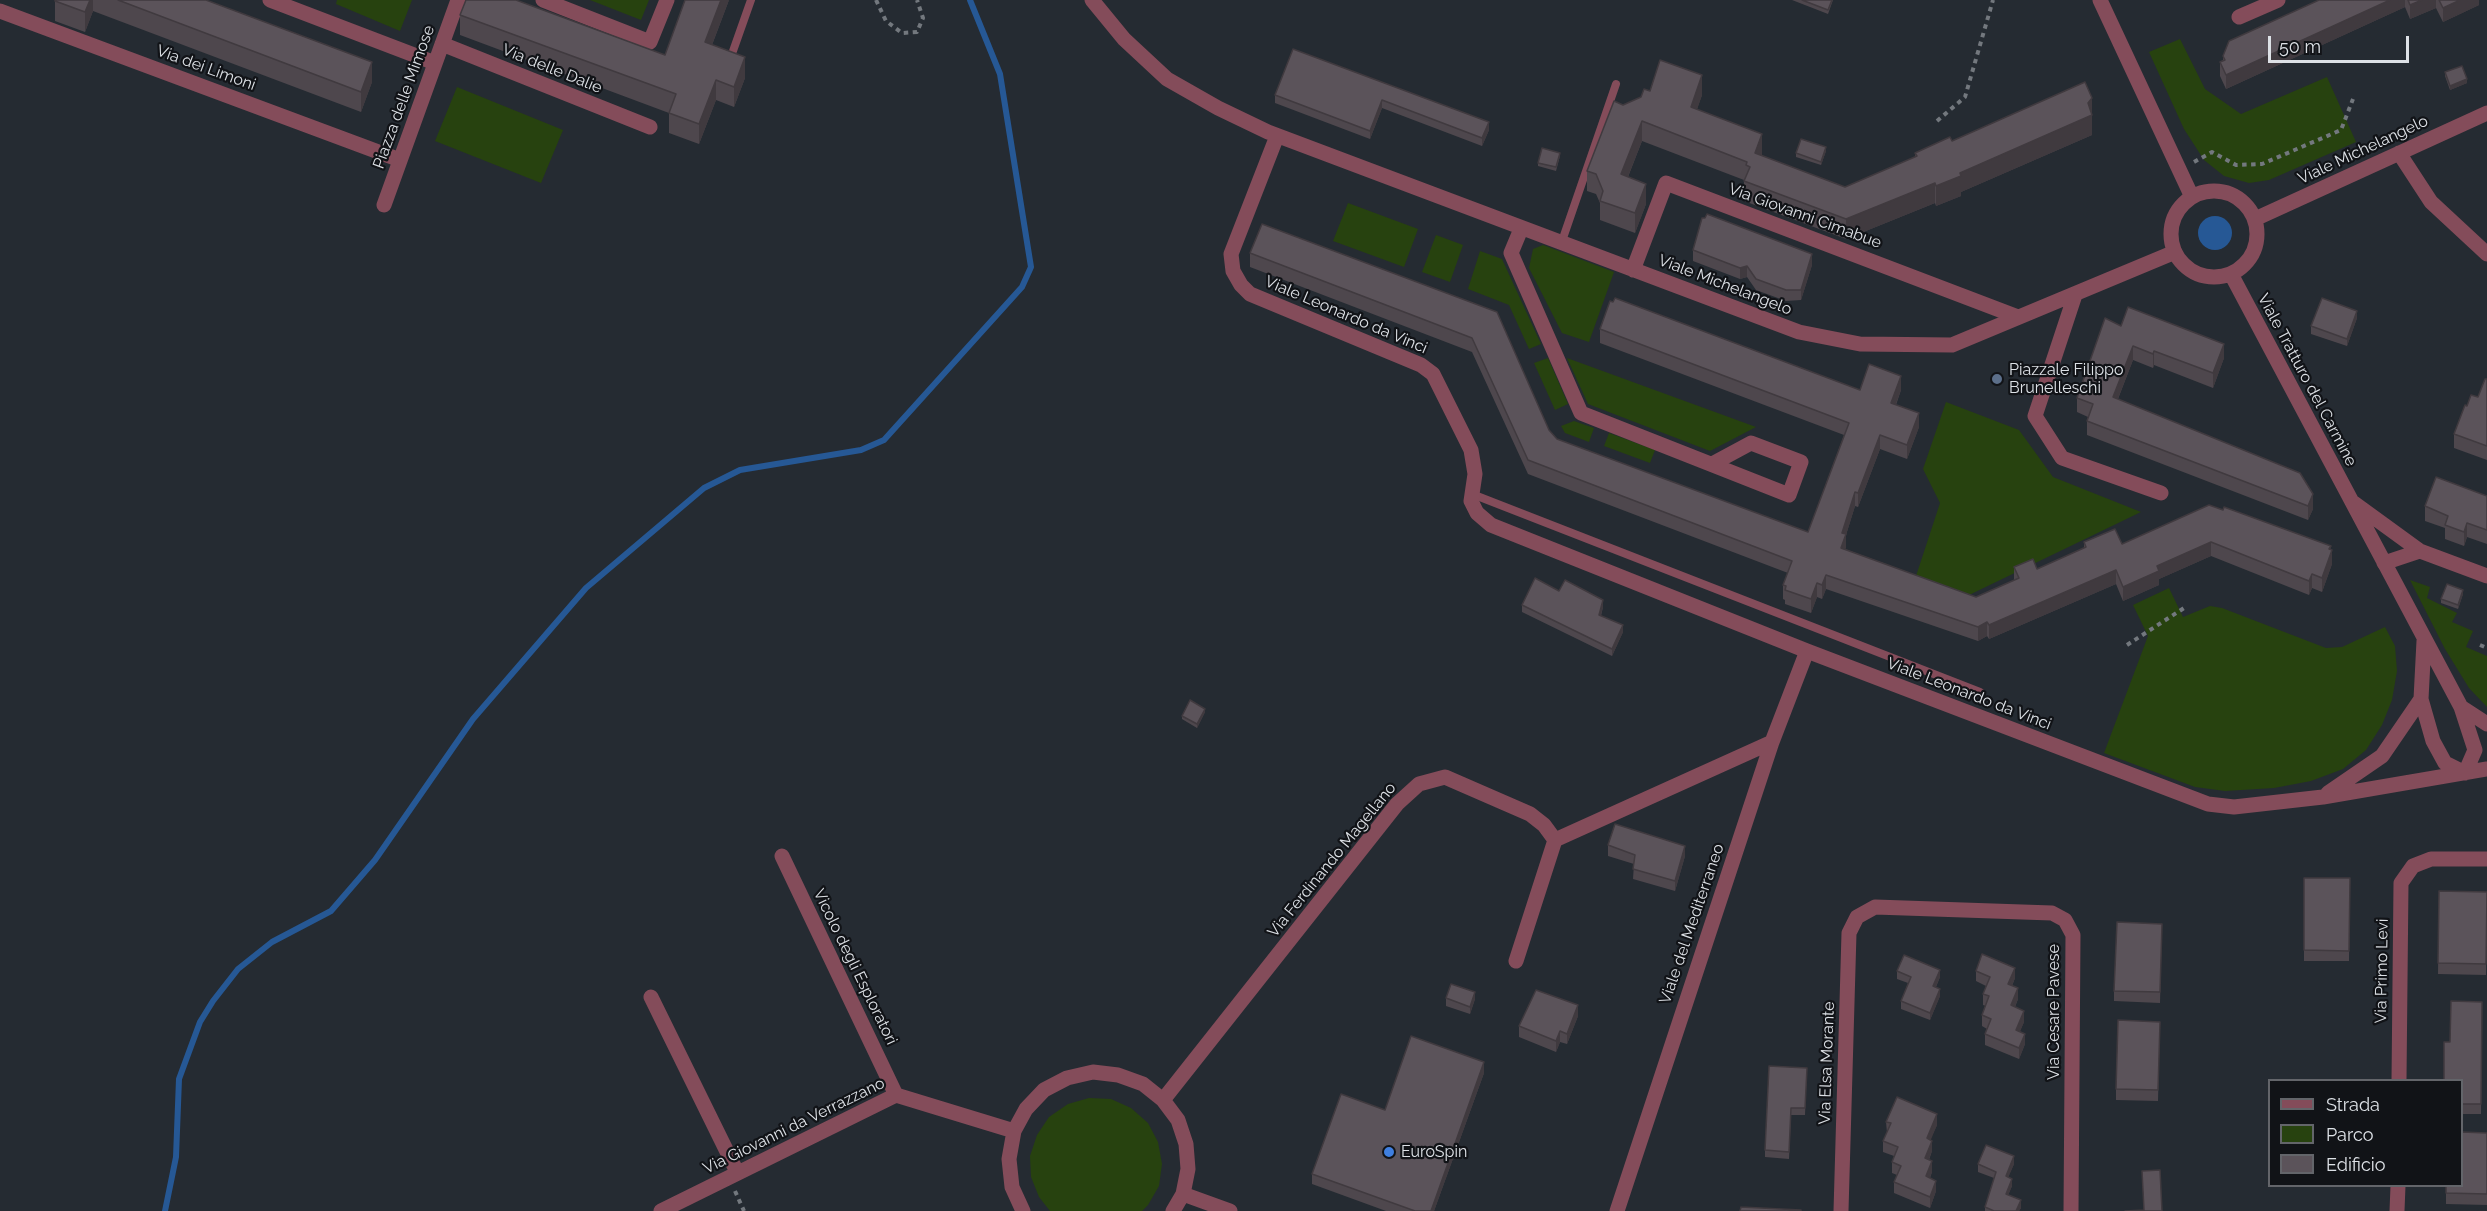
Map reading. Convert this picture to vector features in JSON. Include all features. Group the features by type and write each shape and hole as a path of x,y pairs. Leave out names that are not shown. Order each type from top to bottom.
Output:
{"street":[{"path":"270,0 435,63"},
{"name":"Piazza delle Mimose","path":"384,206 458,0"},
{"path":"548,1 650,42 667,0"},
{"name":"Viale Michelangelo","path":"1092,0 1124,39 1167,79 1218,108 1272,134 1799,332 1860,344 1952,345 2175,252"},
{"path":"2100,0 2192,197"},
{"path":"2239,17 2278,0"},
{"name":"Via dei Limoni","path":"0,11 400,160"},
{"name":"Via delle Dalie","path":"441,44 650,127"},
{"name":"Viale Michelangelo","path":"2255,219 2487,113"},
{"name":"Viale Leonardo da Vinci","path":"1272,134 1231,254 1233,271 1241,285 1250,294 1421,365 1433,374 1471,450 1475,474 1471,501 1477,513 1491,525 1807,651 2208,804 2234,807 2323,796 2487,769"},
{"path":"2398,153 2431,202 2487,254"},
{"name":"Via Giovanni Cimabue","path":"1633,270 1666,183 2018,317"},
{"path":"2217,191 2229,193 2249,208 2255,219 2257,241 2254,251 2248,261 2231,274 2220,277 2199,274 2189,269 2175,252 2171,237 2173,221 2181,206 2192,197 2217,191"},
{"path":"1521,229 1511,253 1581,413 1789,495 1801,462 1751,443 1712,464"},
{"name":"Viale Tratturo del Carmine","path":"2231,274 2424,641"},
{"path":"2075,295 2035,416 2062,458 2161,493"},
{"path":"2352,502 2420,551 2487,576"},
{"path":"2384,563 2420,551"},
{"path":"2424,641 2461,707 2475,750 2465,773 2445,763 2433,741 2421,699 2424,641"},
{"name":"Viale del Mediterraneo","path":"1617,1211 1772,742 1807,651"},
{"path":"2323,796 2382,756 2421,699"},
{"path":"2461,707 2487,724"},
{"path":"1516,961 1555,840 1772,742"},
{"name":"Via Ferdinando Magellano","path":"1163,1100 1397,804 1419,784 1445,777 1530,814 1544,825 1555,840"},
{"name":"Vicolo degli Esploratori","path":"782,856 896,1095"},
{"name":"Via Primo Levi","path":"2399,1079 2402,883 2413,866 2431,859 2487,859"},
{"name":"Via Cesare Pavese","path":"1857,917 1875,908 2052,913 2065,920 2073,935 2071,1211"},
{"name":"Via Elsa Morante","path":"1841,1211 1849,933 1857,917"},
{"path":"651,997 737,1173"},
{"path":"1023,1211 1012,1187 1009,1159 1014,1131 1026,1108 1044,1090 1067,1078 1084,1074 1118,1075 1143,1084 1163,1100 1178,1120 1186,1144 1188,1169 1183,1194 1173,1211"},
{"name":"Via Giovanni da Verrazzano","path":"661,1211 896,1095 1014,1131"},
{"path":"2397,1211 2398,1187"},
{"path":"1183,1194 1230,1211"}],"lane":[{"path":"733,51 751,0"},
{"path":"1561,244 1616,84"},
{"name":"Viale Leonardo da Vinci","path":"1472,494 1980,692"}],"path":[{"path":"876,0 886,21 902,33 916,32 923,18 917,0"},
{"path":"1937,121 1965,97 1993,0"},
{"path":"2212,152 2236,165 2262,164 2341,130 2353,99"},
{"path":"2127,645 2184,608"},
{"path":"2480,645 2487,648"}],"green space":[{"path":"337,0 412,0 400,31 336,4"},
{"path":"590,0 649,0 641,20"},
{"path":"2180,39 2205,89 2241,114 2327,77 2356,142 2269,180 2249,183 2224,176 2204,160 2184,129 2149,52"},
{"path":"457,87 563,130 541,183 435,141"},
{"path":"1348,203 1418,229 1404,267 1333,241"},
{"path":"1436,235 1463,245 1450,282 1422,272"},
{"path":"1543,245 1614,272 1589,342 1562,333 1529,268 1533,249"},
{"path":"1480,251 1502,259 1541,344 1529,349 1509,305 1468,289"},
{"path":"1548,358 1568,404 1555,410 1534,363"},
{"path":"1567,358 1756,427 1710,451 1588,404"},
{"path":"1946,402 2019,430 2053,477 2141,512 1967,596 1916,576 1940,503 1923,469"},
{"path":"1574,421 1594,428 1589,442 1565,433 1561,426"},
{"path":"1609,433 1655,450 1650,463 1604,446"},
{"path":"2410,580 2430,587 2427,598 2457,613 2452,622 2473,631 2466,647 2487,656 2487,707 2469,688 2445,649"},
{"path":"2169,588 2183,617 2210,606 2222,608 2326,648 2342,647 2385,627 2395,646 2397,671 2392,700 2382,725 2366,750 2343,769 2311,781 2274,788 2225,791 2195,787 2104,753 2148,636 2133,605"},
{"path":"1089,1098 1111,1099 1131,1108 1148,1123 1158,1142 1162,1164 1159,1186 1142,1211 1050,1211 1039,1197 1031,1177 1030,1156 1037,1135 1049,1117 1068,1104"}],"water":[{"path":"2215,216 2227,221 2232,233 2227,245 2215,250 2203,245 2198,233 2203,221"}],"building":[{"path":"55,0 90,0 85,12"},
{"path":"118,0 206,0 372,62 361,92"},
{"path":"466,0 516,0 665,55 685,0 721,0 705,42 745,57 734,87 716,80 699,124 669,113 676,94 460,15"},
{"path":"1802,0 1832,0 1828,10"},
{"path":"2319,0 2390,0 2226,75 2220,62 2225,60 2223,56 2229,41"},
{"path":"2408,0 2422,0 2410,5"},
{"path":"2439,0 2460,0 2443,8"},
{"path":"1293,49 1489,122 1482,138 1382,100 1370,131 1275,95"},
{"path":"1660,60 1702,75 1691,107 1762,134 1755,153 1845,187 1917,156 1915,153 1950,137 1952,141 2085,82 2092,98 2088,103 2092,115 1960,173 1961,176 1936,186 1935,183 1846,219 1744,181 1750,167 1746,165 1747,162 1642,121 1621,174 1646,184 1635,213 1600,201 1603,191 1596,174 1587,171 1614,101 1623,105 1641,97 1644,89 1650,91"},
{"path":"2462,66 2467,79 2450,86 2445,72"},
{"path":"1801,139 1826,147 1821,162 1796,153"},
{"path":"1542,148 1560,153 1556,167 1538,163"},
{"path":"1707,214 1812,254 1801,290 1786,290 1756,279 1747,266 1740,268 1693,250 1702,218 1705,218"},
{"path":"1262,224 1497,312 1549,430 1557,439 1808,532 1849,423 1600,329 1610,301 1613,302 1615,298 1860,390 1869,364 1901,376 1891,403 1919,413 1907,445 1880,435 1858,493 1855,492 1842,533 1846,534 1841,548 1976,597 2019,578 2014,567 2033,559 2037,569 2086,547 2084,542 2115,529 2122,544 2209,505 2223,510 2224,507 2331,546 2329,549 2332,550 2322,578 2312,574 2309,581 2211,542 2157,566 2159,571 2123,587 2116,570 1989,625 1987,622 1978,627 1826,575 1822,585 1817,583 1811,599 1785,590 1786,586 1783,585 1792,561 1528,460 1472,338 1250,253"},
{"path":"2322,298 2357,311 2347,339 2311,326"},
{"path":"2128,307 2224,344 2213,373 2154,351 2153,354 2133,346 2113,397 2300,473 2313,494 2308,506 2087,421 2093,404 2077,398 2105,318 2121,326"},
{"path":"2487,379 2487,446 2454,434 2465,405 2467,406 2471,395 2478,397"},
{"path":"2436,477 2487,496 2487,530 2467,523 2464,532 2445,525 2448,516 2425,506"},
{"path":"1535,578 1559,591 1565,580 1603,600 1599,615 1623,625 1612,649 1522,605"},
{"path":"2447,584 2463,590 2458,605 2441,599"},
{"path":"1190,700 1205,709 1197,724 1182,716"},
{"path":"1615,824 1685,846 1675,881 1633,869 1635,855 1608,845"},
{"path":"2304,878 2350,878 2349,951 2304,950"},
{"path":"2439,891 2487,892 2486,964 2438,963"},
{"path":"2117,922 2162,924 2160,992 2114,991"},
{"path":"1982,954 2015,968 2008,984 2018,988 2011,1005 2024,1011 2016,1030 2025,1034 2019,1048 1985,1034 1991,1019 1982,1015 1989,996 1983,994 1990,977 1976,971"},
{"path":"1904,955 1940,970 1933,986 1940,989 1930,1013 1901,1001 1911,977 1897,971"},
{"path":"1451,984 1475,992 1470,1007 1446,998"},
{"path":"1536,990 1578,1005 1567,1034 1560,1031 1556,1041 1519,1026"},
{"path":"2451,1001 2482,1002 2481,1104 2463,1104 2463,1079 2444,1079 2444,1042 2450,1042"},
{"path":"2118,1020 2160,1022 2158,1090 2116,1089"},
{"name":"EuroSpin","path":"1411,1036 1484,1062 1431,1211 1415,1211 1312,1174 1341,1094 1385,1110"},
{"path":"1769,1066 1807,1068 1805,1108 1791,1108 1789,1152 1765,1150"},
{"path":"1897,1097 1937,1114 1927,1138 1932,1141 1925,1158 1932,1161 1926,1176 1936,1181 1930,1197 1894,1182 1901,1166 1892,1162 1898,1147 1883,1141 1891,1123 1886,1122"},
{"path":"2463,1132 2487,1133 2487,1194 2446,1193 2446,1187 2463,1187"},
{"path":"1986,1145 2014,1156 2006,1176 2012,1179 2006,1194 2021,1200 2016,1211 1994,1211 1985,1207 1996,1172 1978,1164"},
{"path":"2160,1170 2162,1211 2125,1211 2144,1210 2142,1171"},
{"path":"1741,1207 1801,1210 1801,1211 1740,1211"}],"waterway":[{"path":"165,1211 176,1157 179,1079 200,1022 213,1001 238,969 272,942 331,911 375,860 473,719 586,588 704,488 740,470 861,450 884,440 1022,287 1031,267 1000,74 970,0"}],"place":[{"name":"Piazzale Filippo Brunelleschi","path":"1997,379"},
{"name":"EuroSpin","path":"1389,1152"}]}
